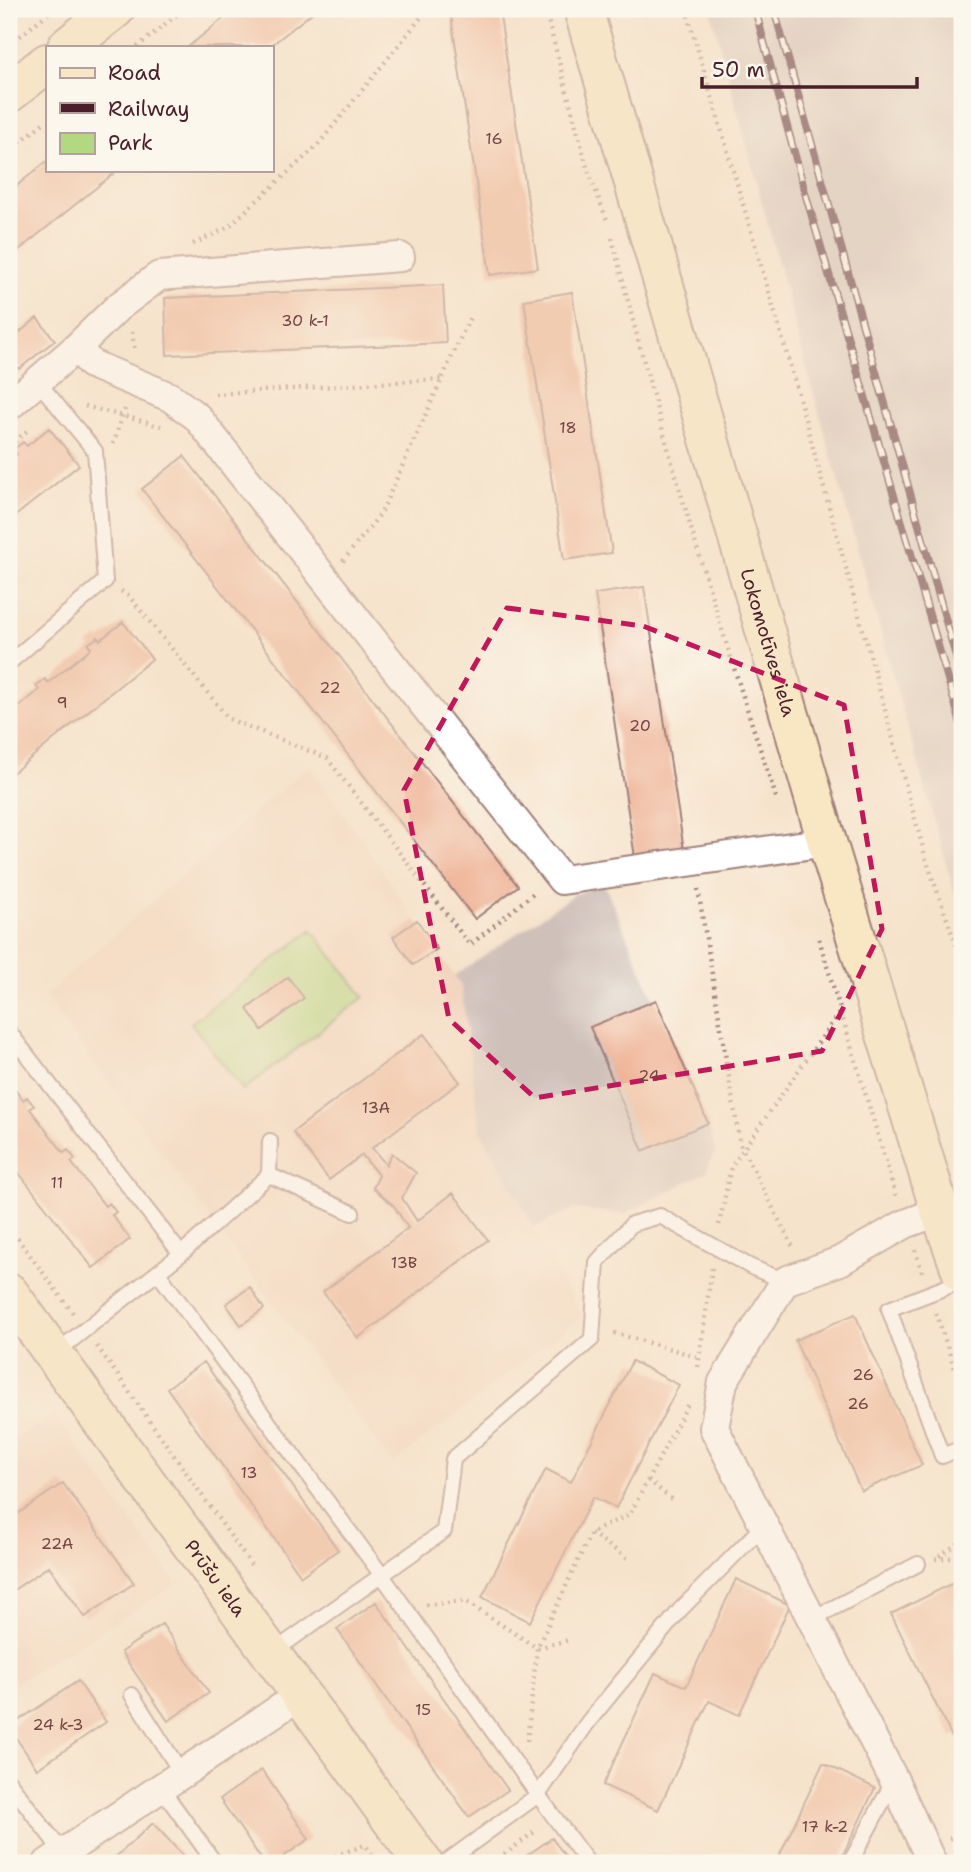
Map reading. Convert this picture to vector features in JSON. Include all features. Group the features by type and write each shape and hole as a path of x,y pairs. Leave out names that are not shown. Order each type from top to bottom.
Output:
{"street":[{"path":"68,46 115,9"},
{"name":"Lokomotīves iela","path":"583,9 809,844 923,1218 962,1273"},
{"path":"9,93 46,64"},
{"path":"9,406 44,389 76,347 159,276 400,257"},
{"path":"76,347 91,363 170,397 197,417 562,880 809,844"},
{"path":"923,1218 840,1261 796,1276 723,1382 714,1428 894,1780 932,1863"},
{"name":"Prūšu iela","path":"9,1293 423,1863"},
{"path":"55,1858 302,1695"}],"lane":[{"path":"9,663 105,581 95,451 44,389"},
{"path":"9,1032 181,1254"},
{"path":"52,1355 181,1254 269,1175 270,1141"},
{"path":"269,1175 352,1213"},
{"path":"272,1653 444,1531 453,1459 592,1339 597,1262 632,1224 660,1216 751,1267 796,1276"},
{"path":"158,1273 381,1574 588,1863"},
{"path":"962,1281 890,1309 942,1456 962,1448"},
{"path":"445,1863 538,1796 588,1722 680,1610 764,1525"},
{"path":"812,1619 918,1564"},
{"path":"132,1695 171,1781 215,1863"},
{"path":"850,1863 894,1780"},
{"path":"9,1782 55,1858"}],"path":[{"path":"9,45 53,9"},
{"path":"137,46 184,9"},
{"path":"159,276 180,250 227,228 317,146 428,9"},
{"path":"545,9 587,167 610,228 646,378 721,633 809,844"},
{"path":"686,9 791,368 926,859 962,962"},
{"path":"9,151 46,121"},
{"path":"97,479 106,466 137,383 128,300"},
{"path":"327,582 381,513 470,317"},
{"path":"170,397 442,380"},
{"path":"44,389 123,416 217,442"},
{"path":"105,581 128,595 229,719 327,758 470,945 540,888"},
{"path":"693,861 743,1150 796,1276"},
{"path":"818,936 840,1013 923,1218"},
{"path":"697,1369 715,1247 731,1167 840,1013"},
{"path":"592,1328 699,1357 710,1352"},
{"path":"523,1773 537,1648 592,1533 630,1514 694,1392"},
{"path":"648,1480 675,1502"},
{"path":"592,1533 627,1558"},
{"path":"936,1559 962,1541"},
{"path":"405,1607 465,1601 537,1648 569,1640"},
{"path":"493,1863 555,1817"},
{"path":"315,1863 365,1845"}],"highlighted area":[{"path":"507,608 643,626 844,705 882,929 822,1051 535,1098 449,1019 404,790"}],"shaded area":[{"path":"710,9 962,9 962,920 805,363"},
{"path":"309,765 461,985 480,1130 582,1316 393,1464 44,996"},
{"path":"604,884 708,1123 715,1151 706,1172 625,1214 573,1209 534,1228 480,1130 461,986 454,976 575,894"},
{"path":"54,1415 177,1584 9,1687 9,1443"}],"green space":[{"path":"312,930 364,997 243,1090 191,1023"}],"building":[{"path":"235,9 317,9 270,46 189,46"},
{"path":"450,9 499,9 538,268 490,275"},
{"path":"46,162 46,172 116,172 9,258 9,192"},
{"path":"443,285 446,343 167,355 165,298"},
{"path":"572,292 612,553 564,560 524,300"},
{"path":"37,318 55,340 19,369 9,356 9,341"},
{"path":"49,428 79,465 9,521 9,461 17,454 14,449 23,442 27,446"},
{"path":"184,456 518,886 475,919 142,489"},
{"path":"644,587 685,857 636,864 595,594"},
{"path":"123,622 152,659 9,776 9,715 39,690 36,686 45,679 48,683 91,648 88,644 98,637 100,640"},
{"path":"417,920 437,949 413,965 393,937"},
{"path":"288,977 304,998 262,1030 247,1009"},
{"path":"656,1000 708,1123 643,1151 590,1027"},
{"path":"424,1034 460,1082 372,1148 386,1165 392,1153 416,1173 402,1198 417,1221 453,1193 488,1240 358,1338 323,1292 408,1228 394,1206 373,1188 379,1176 362,1155 329,1180 293,1132"},
{"path":"9,1082 23,1100 27,1097 34,1106 30,1109 64,1153 68,1150 75,1159 71,1162 105,1206 109,1203 116,1212 112,1215 130,1239 93,1268 9,1160"},
{"path":"250,1287 264,1309 241,1325 226,1304"},
{"path":"855,1314 922,1465 861,1491 795,1340"},
{"path":"632,1361 679,1385 616,1508 593,1497 530,1622 482,1597 546,1469 571,1482"},
{"path":"204,1362 338,1550 301,1576 167,1388"},
{"path":"63,1483 134,1583 85,1617 49,1566 9,1593 9,1520"},
{"path":"736,1579 790,1605 739,1715 709,1701 658,1810 603,1785 655,1673 686,1687"},
{"path":"961,1579 962,1733 952,1737 891,1614"},
{"path":"376,1602 508,1790 469,1817 337,1629"},
{"path":"162,1624 209,1693 168,1721 121,1652"},
{"path":"78,1681 106,1722 37,1769 9,1727"},
{"path":"823,1763 875,1788 839,1863 776,1863"},
{"path":"262,1770 309,1839 274,1863 264,1863 220,1799"},
{"path":"153,1823 187,1860 183,1863 109,1863"},
{"path":"552,1838 570,1863 516,1863"}],"railway":[{"path":"755,9 806,196 962,727"},
{"path":"774,9 962,678"}]}
